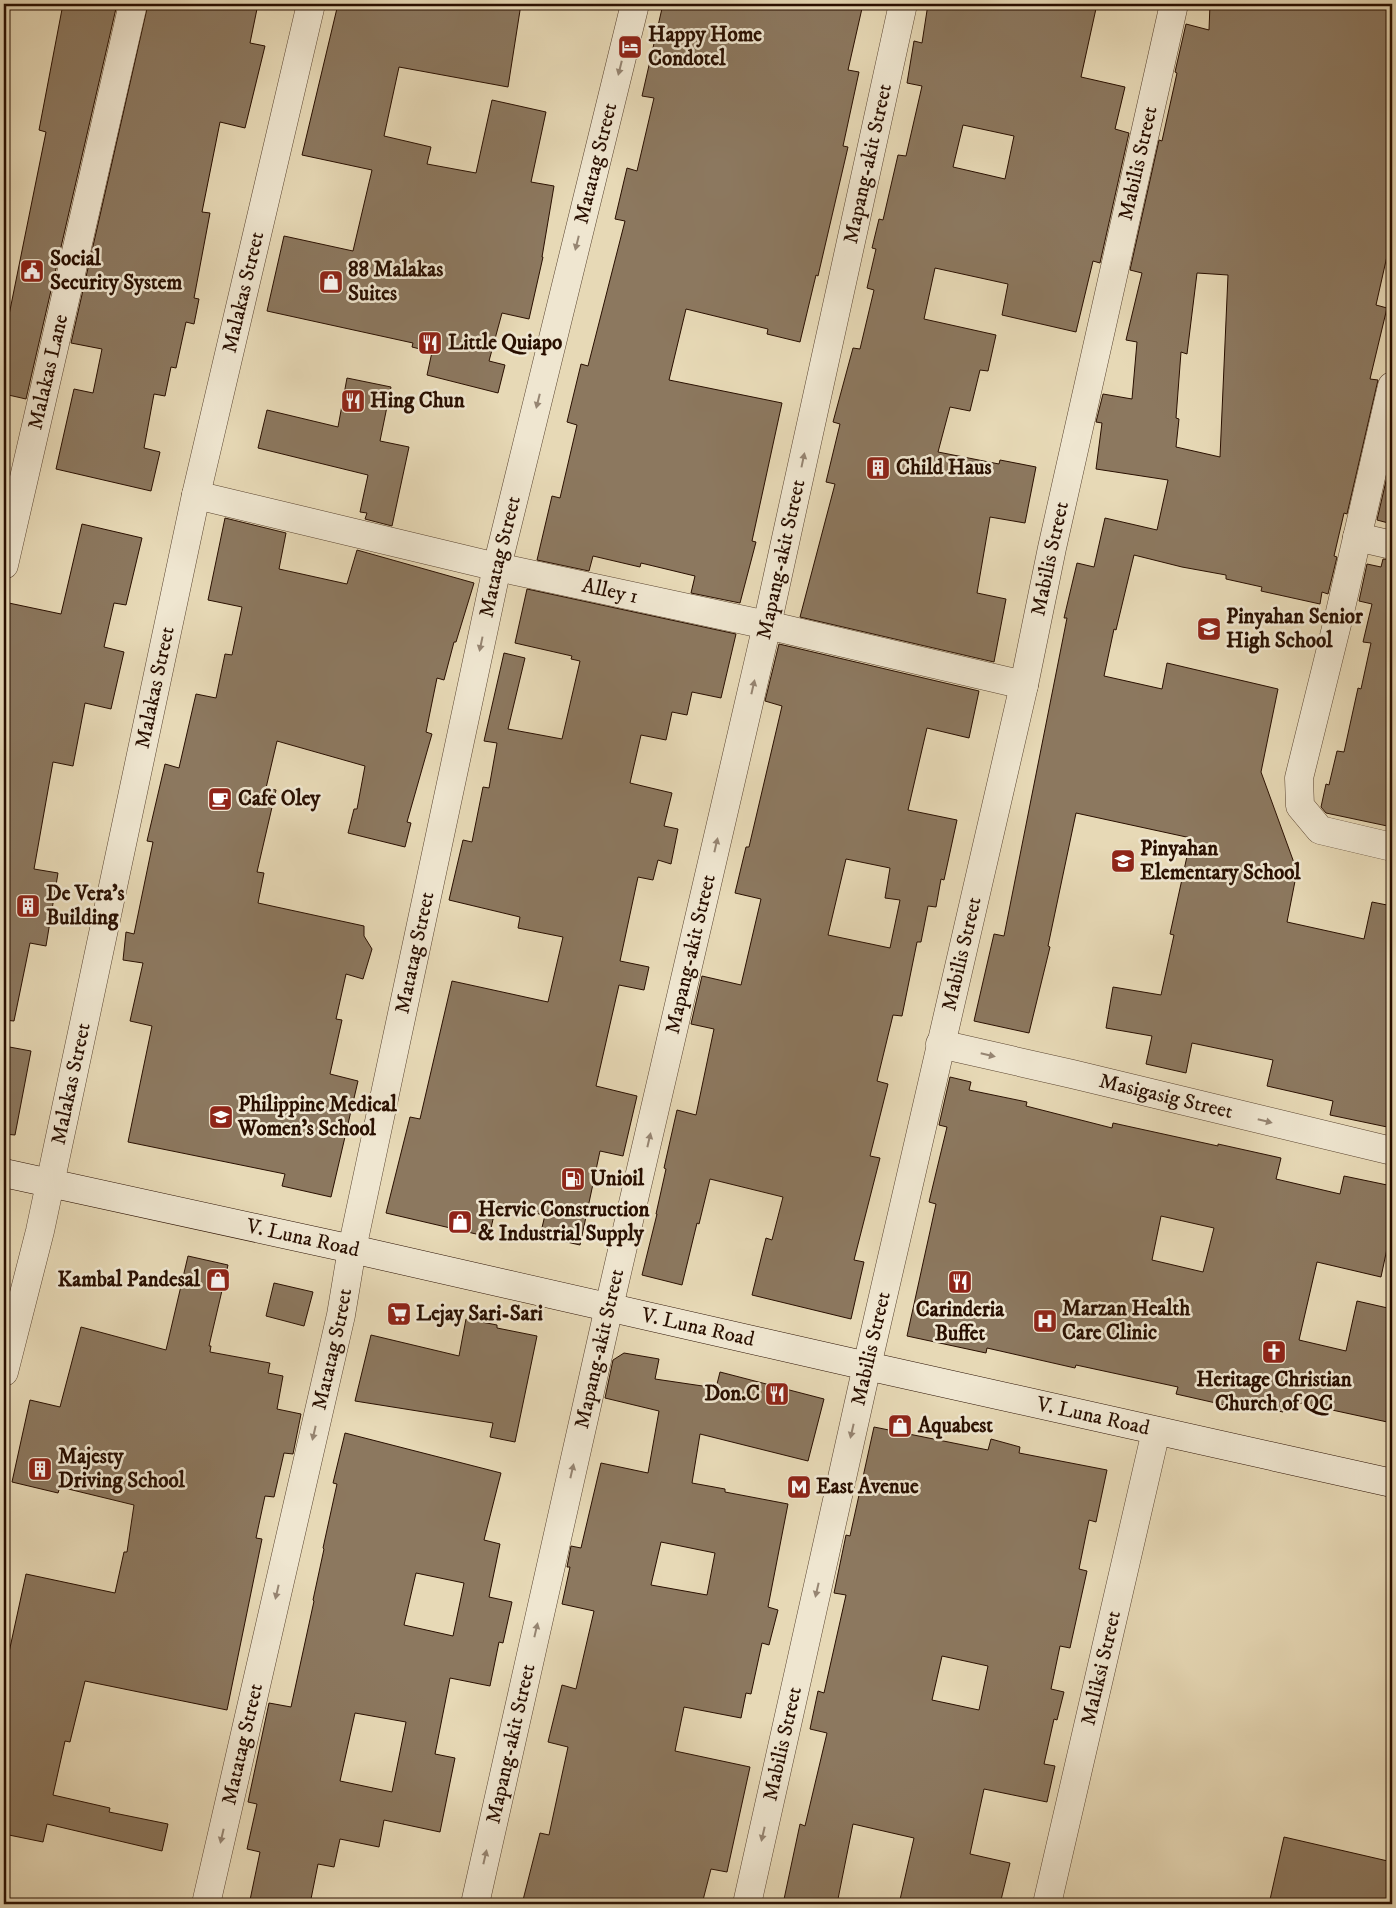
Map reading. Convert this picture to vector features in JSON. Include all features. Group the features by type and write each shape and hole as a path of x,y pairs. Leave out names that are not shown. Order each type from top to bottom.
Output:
{"street":[{"name":"Malakas Lane","path":"4,566 133,4"},
{"name":"Malakas Street","path":"4,1372 40,1231 196,495 311,4"},
{"name":"Matatag Street","path":"206,1904 338,1324 352,1249 497,567 635,4"},
{"name":"Mapang-akit Street","path":"474,1904 609,1307 767,625 903,4"},
{"name":"Mabilis Street","path":"747,1904 940,1044 1024,685 1052,548 1174,4"},
{"path":"1392,386 1358,537 1299,778 1300,806 1320,830 1392,846"},
{"name":"Alley 1","path":"196,495 497,567 767,625 1024,685"},
{"path":"1358,537 1392,545"},
{"name":"Masigasig Street","path":"940,1044 1392,1151"},
{"name":"V. Luna Road","path":"4,1173 352,1249 1392,1483"},
{"name":"Maliksi Street","path":"1047,1904 1156,1431"}],"building":[{"path":"63,4 117,4 26,399 4,394 4,319 8,320 46,132 39,130"},
{"path":"148,4 258,4 250,43 265,46 245,128 220,122 202,212 210,213 194,298 199,299 194,324 186,322 176,368 171,367 165,396 154,394 144,448 160,452 151,491 56,469 74,389 93,393 102,349 71,343"},
{"path":"338,4 521,4 508,87 399,67 384,136 431,147 427,164 476,173 492,100 546,112 531,182 554,186 543,257 529,319 502,313 489,361 505,365 498,393 427,375 432,352 412,347 413,343 267,311 284,236 353,251 372,170 302,155"},
{"path":"663,4 863,4 848,70 859,72 843,146 848,147 818,276 816,275 800,342 767,334 768,329 686,309 669,380 782,403 752,541 756,542 740,603 691,593 695,576 641,563 640,567 593,556 589,571 537,560 552,496 560,498 577,425 567,422 581,364 588,366 625,221 615,219 627,168 637,171 654,98 642,96"},
{"path":"928,4 1097,4 1081,77 1125,87 1115,129 1129,133 1100,263 1093,261 1076,332 1002,315 1008,284 935,268 924,319 996,335 988,371 980,370 970,411 950,407 938,452 999,464 1000,460 1036,467 1025,523 990,517 977,593 1006,599 994,662 800,617 835,484 826,482 840,424 833,422 853,348 860,349 874,290 867,288 876,249 872,248 879,219 883,220 898,155 906,156 922,86 907,83 914,41 922,43","holes":["963,125 1014,136 1005,179 953,167"]},
{"path":"1210,4 1392,4 1392,234 1376,305 1387,308 1370,379 1378,380 1347,514 1344,513 1334,556 1337,557 1328,594 1322,592 1320,604 1261,591 1262,587 1226,579 1226,575 1182,567 1134,555 1116,630 1114,629 1104,676 1162,689 1167,663 1278,689 1261,772 1297,871 1287,922 1364,939 1372,902 1392,906 1392,1128 1330,1115 1333,1101 1267,1086 1273,1060 1192,1043 1186,1073 1146,1064 1152,1036 1106,1028 1113,987 1161,995 1174,935 1170,934 1191,838 1076,813 1048,946 1050,947 1029,1033 974,1021 994,934 1004,936 1067,618 1064,618 1077,563 1094,567 1105,518 1157,530 1168,480 1096,469 1102,423 1096,422 1103,394 1132,399 1137,342 1126,340 1142,273 1130,270 1159,140 1162,141 1186,24 1209,30","holes":["1197,273 1228,275 1220,457 1176,447 1179,419 1176,418 1181,352 1187,354"]},
{"path":"347,378 391,387 380,441 409,447 392,526 365,519 367,513 360,512 368,475 258,448 267,410 338,427"},
{"path":"1392,455 1392,524 1377,520"},
{"path":"225,518 286,533 279,569 347,584 357,550 474,583 456,642 454,642 444,680 437,678 426,732 432,734 407,822 411,823 405,847 348,833 354,809 357,809 365,766 277,741 266,788 276,790 257,872 264,873 258,903 364,926 364,936 372,949 363,979 346,974 336,1019 342,1020 330,1074 358,1081 331,1197 282,1186 285,1174 128,1142 152,1026 130,1021 143,963 123,960 126,932 134,934 153,842 147,841 165,764 179,768 196,694 216,698 225,654 232,655 242,607 208,600"},
{"path":"82,524 142,538 126,605 114,603 104,647 124,652 111,709 85,703 73,766 53,762 34,869 58,873 46,946 30,943 14,1021 4,1020 4,602 61,614"},
{"path":"1383,559 1392,560 1392,827 1326,813 1321,807 1326,784 1329,785 1337,751 1344,752 1358,688 1361,689 1371,643 1363,642 1372,604 1359,601 1367,564 1381,567"},
{"path":"527,589 736,634 721,698 692,692 687,715 672,712 666,740 641,735 630,783 672,793 664,826 678,829 671,864 658,860 653,880 638,877 620,961 649,967 644,990 619,985 596,1086 637,1096 623,1156 600,1151 580,1245 540,1236 545,1215 496,1206 489,1237 386,1213 410,1117 420,1119 452,981 548,1002 563,937 518,928 520,917 449,900 463,840 472,842 483,787 489,788 497,743 484,741 504,653 525,658 508,729 562,739 580,661 571,659 572,656 515,643"},
{"path":"779,644 979,691 969,738 927,728 908,810 957,820 944,880 941,879 936,907 928,906 921,942 917,942 902,1016 893,1015 877,1081 888,1084 870,1156 880,1158 854,1260 864,1262 851,1319 752,1295 766,1238 772,1240 783,1197 710,1179 682,1285 642,1275 657,1214 666,1169 664,1168 677,1110 696,1115 714,1029 691,1024 702,976 741,985 761,899 735,893 746,847 749,847 782,706 765,701","holes":["846,859 890,868 885,898 900,900 890,948 828,935"]},
{"path":"4,1046 31,1051 15,1135 4,1134"},
{"path":"950,1077 971,1082 969,1090 1027,1102 1026,1106 1112,1128 1113,1123 1281,1158 1276,1179 1340,1194 1344,1176 1392,1186 1392,1225 1381,1277 1317,1262 1299,1340 1346,1351 1357,1301 1392,1309 1392,1423 1286,1400 1283,1412 1239,1403 1238,1408 1176,1394 1178,1387 1076,1365 1075,1368 987,1348 986,1353 907,1336 936,1204 929,1202 947,1127 939,1125","holes":["1161,1216 1214,1228 1203,1272 1152,1260"]},
{"path":"188,1256 228,1265 209,1346 211,1346 210,1352 270,1363 268,1373 283,1376 277,1409 301,1414 293,1454 284,1453 274,1497 265,1496 256,1538 262,1539 227,1710 85,1681 70,1742 65,1741 53,1795 110,1808 109,1812 168,1824 162,1851 47,1824 43,1842 4,1834 4,1656 8,1657 26,1574 115,1593 124,1552 127,1552 134,1505 60,1487 58,1493 12,1482 30,1400 60,1407 81,1327 166,1350"},
{"path":"274,1283 313,1292 304,1326 266,1316"},
{"path":"466,1319 497,1325 497,1328 537,1336 515,1442 490,1437 493,1423 355,1401 371,1335 459,1356"},
{"path":"624,1353 659,1359 655,1379 716,1388 720,1372 824,1399 808,1461 700,1434 692,1483 725,1489 725,1492 788,1504 768,1607 778,1610 769,1645 762,1643 751,1694 746,1693 741,1718 684,1707 675,1751 750,1767 727,1872 711,1869 702,1904 522,1904 540,1833 549,1835 568,1747 548,1742 562,1685 576,1689 594,1611 562,1604 570,1567 567,1567 571,1546 581,1548 601,1463 648,1473 659,1411 605,1398 613,1360","holes":["661,1542 715,1553 707,1595 651,1585"]},
{"path":"874,1427 988,1450 991,1439 1020,1447 1019,1453 1107,1470 1096,1522 1089,1520 1079,1569 1087,1571 1070,1648 1060,1646 1051,1689 1064,1692 1057,1720 1054,1719 1044,1764 1055,1766 1047,1802 984,1789 970,1854 1010,1863 1000,1904 899,1904 914,1838 853,1824 837,1904 783,1904 800,1824 805,1826 827,1733 810,1729 818,1691 824,1693 846,1595 834,1593 846,1535 850,1536","holes":["942,1656 988,1666 979,1710 932,1700"]},
{"path":"345,1433 501,1473 484,1540 500,1544 489,1597 512,1602 503,1643 499,1642 490,1686 450,1678 435,1754 455,1758 440,1832 384,1820 379,1847 340,1839 334,1867 318,1864 310,1904 270,1904 250,1900 260,1852 247,1849 257,1804 248,1802 269,1703 291,1707 337,1484 333,1483","holes":["416,1573 464,1583 453,1636 404,1625","355,1713 406,1722 392,1792 340,1781"]},
{"path":"1284,1837 1392,1862 1392,1904 1269,1904"}],"place":[{"name":"Happy Home Condotel","path":"630,47"},
{"name":"Social Security System","path":"32,271"},
{"name":"88 Malakas Suites","path":"331,282"},
{"name":"Little Quiapo","path":"430,343"},
{"name":"Hing Chun","path":"353,401"},
{"name":"Child Haus","path":"878,468"},
{"name":"Pinyahan Senior High School","path":"1209,629"},
{"name":"Cafe Oley","path":"220,799"},
{"name":"Pinyahan Elementary School","path":"1123,861"},
{"name":"De Vera's Building","path":"28,906"},
{"name":"Philippine Medical Women's School","path":"221,1117"},
{"name":"Unioil","path":"573,1179"},
{"name":"Hervic Construction & Industrial Supply","path":"460,1222"},
{"name":"Kambal Pandesal","path":"218,1280"},
{"name":"Carinderia Buffet","path":"960,1282"},
{"name":"Lejay Sari-Sari","path":"399,1314"},
{"name":"Marzan Health Care Clinic","path":"1045,1321"},
{"name":"Heritage Christian Church of QC","path":"1274,1352"},
{"name":"Don.C","path":"777,1394"},
{"name":"Aquabest","path":"900,1426"},
{"name":"Majesty Driving School","path":"40,1469"},
{"name":"East Avenue","path":"799,1487"}]}
